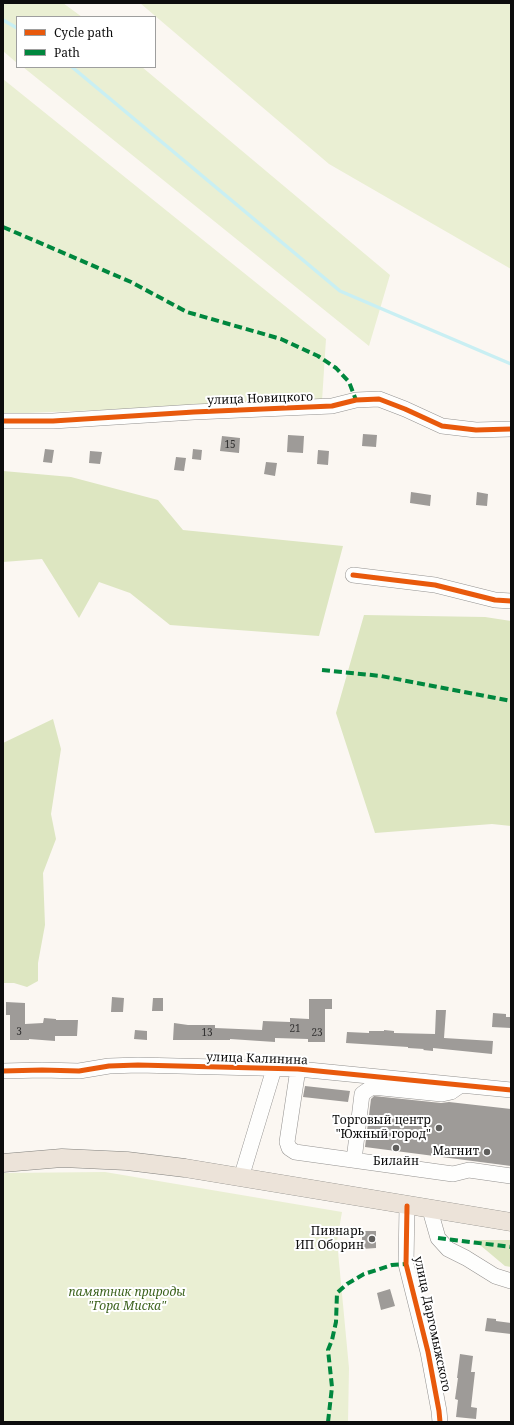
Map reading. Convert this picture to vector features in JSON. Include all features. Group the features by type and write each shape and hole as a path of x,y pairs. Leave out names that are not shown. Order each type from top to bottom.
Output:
{"main road":[{"path":"3,1163 62,1158 127,1161 185,1168 430,1210 511,1222"}],"street":[{"name":"улица Новицкого","path":"3,421 53,421 194,412 332,406 356,400 379,399 442,426 476,430 511,428"},
{"path":"353,575 436,585 495,600 511,601"},
{"name":"улица Калинина","path":"3,1071 42,1070 79,1072 109,1066 138,1065 298,1069 511,1090"},
{"path":"241,1178 274,1069"},
{"path":"298,1069 287,1142 290,1148 295,1152 453,1174 469,1170 511,1176"},
{"path":"354,1160 362,1094 372,1086 442,1094 451,1092 461,1084"},
{"name":"улица Даргомыжского","path":"408,1206 406,1264 428,1352 440,1411 440,1422"},
{"path":"430,1210 438,1238 448,1249 495,1276 511,1280"}],"green space":[{"path":"3,3 63,3 81,16 16,16 16,62 3,51"},
{"path":"140,3 511,3 511,269 329,164"},
{"path":"24,68 143,68 390,275 369,346"},
{"path":"3,79 326,339 322,401 3,414"},
{"path":"3,471 71,477 158,500 183,530 343,546 319,636 170,625 130,593 99,582 79,618 42,559 3,562"},
{"path":"364,615 485,617 511,621 511,826 492,824 375,833 336,713"},
{"path":"53,719 61,749 51,814 56,839 43,873 45,925 38,963 38,981 27,987 14,983 3,983 3,743"},
{"name":"памятник природы \"Гора Миска\"","path":"105,1172 342,1212 337,1241 349,1368 348,1422 3,1422 3,1173"},
{"path":"474,1240 511,1240 511,1267 505,1266"}],"building":[{"path":"363,434 377,435 376,447 362,446"},
{"path":"288,435 304,436 303,453 287,452"},
{"path":"222,436 240,438 239,453 220,451"},
{"path":"45,449 54,450 52,463 43,462"},
{"path":"193,449 202,450 201,460 192,459"},
{"path":"318,450 329,451 328,465 317,464"},
{"path":"90,451 102,452 100,464 89,463"},
{"path":"176,457 186,458 184,471 174,470"},
{"path":"266,462 277,463 275,476 264,474"},
{"path":"411,492 431,495 430,506 410,503"},
{"path":"477,492 488,494 487,506 476,505"},
{"path":"112,997 124,998 123,1012 111,1012"},
{"path":"153,998 163,998 163,1011 152,1011"},
{"path":"309,999 332,999 332,1009 325,1009 325,1042 308,1042 308,1039 275,1038 275,1042 230,1039 173,1040 174,1023 188,1025 215,1025 215,1028 262,1030 263,1021 290,1022 290,1018 309,1019"},
{"path":"6,1002 25,1003 25,1024 43,1023 44,1018 56,1020 78,1020 77,1036 55,1036 55,1041 29,1039 10,1040 10,1015 6,1015"},
{"path":"436,1010 446,1010 444,1038 493,1041 492,1054 433,1048 433,1051 408,1047 346,1043 347,1032 369,1033 369,1031 384,1030 394,1031 394,1033 435,1034"},
{"path":"493,1013 506,1014 506,1017 511,1017 511,1028 492,1027"},
{"path":"135,1030 147,1031 147,1040 134,1039"},
{"path":"305,1086 350,1091 348,1102 303,1097"},
{"name":"Торговый центр \"Южный город\"","path":"374,1096 511,1109 511,1166 365,1147 371,1099"},
{"path":"362,1231 376,1231 376,1248 362,1249"},
{"path":"390,1289 395,1306 381,1310 377,1293"},
{"path":"487,1318 511,1323 511,1334 485,1331"},
{"path":"460,1354 473,1356 471,1372 475,1372 471,1407 477,1408 476,1419 456,1417 458,1400 455,1399"}],"waterway":[{"path":"3,20 16,27"},
{"path":"73,68 340,291 511,364"}],"marked path":[{"path":"3,227 131,282 187,312 281,339 318,356 336,368 349,382 356,400"},
{"path":"322,670 381,676 511,701"},
{"path":"438,1238 511,1247"},
{"path":"328,1422 332,1387 328,1350 336,1322 337,1293 347,1284 364,1274 392,1265 406,1264"}],"cycle path":[{"path":"3,421 53,421 194,412 332,406 356,400 379,399 442,426 476,430 511,429"},
{"path":"353,575 435,585 495,600 511,601"},
{"path":"3,1071 79,1071 109,1066 138,1065 298,1069 511,1090"},
{"path":"407,1206 406,1264 428,1352 440,1422"}],"place":[{"name":"Торговый центр \"Южный город\"","path":"439,1128"},
{"name":"Билайн","path":"396,1148"},
{"name":"Магнит","path":"487,1152"},
{"name":"Пивнарь ИП Оборин","path":"372,1239"}]}
